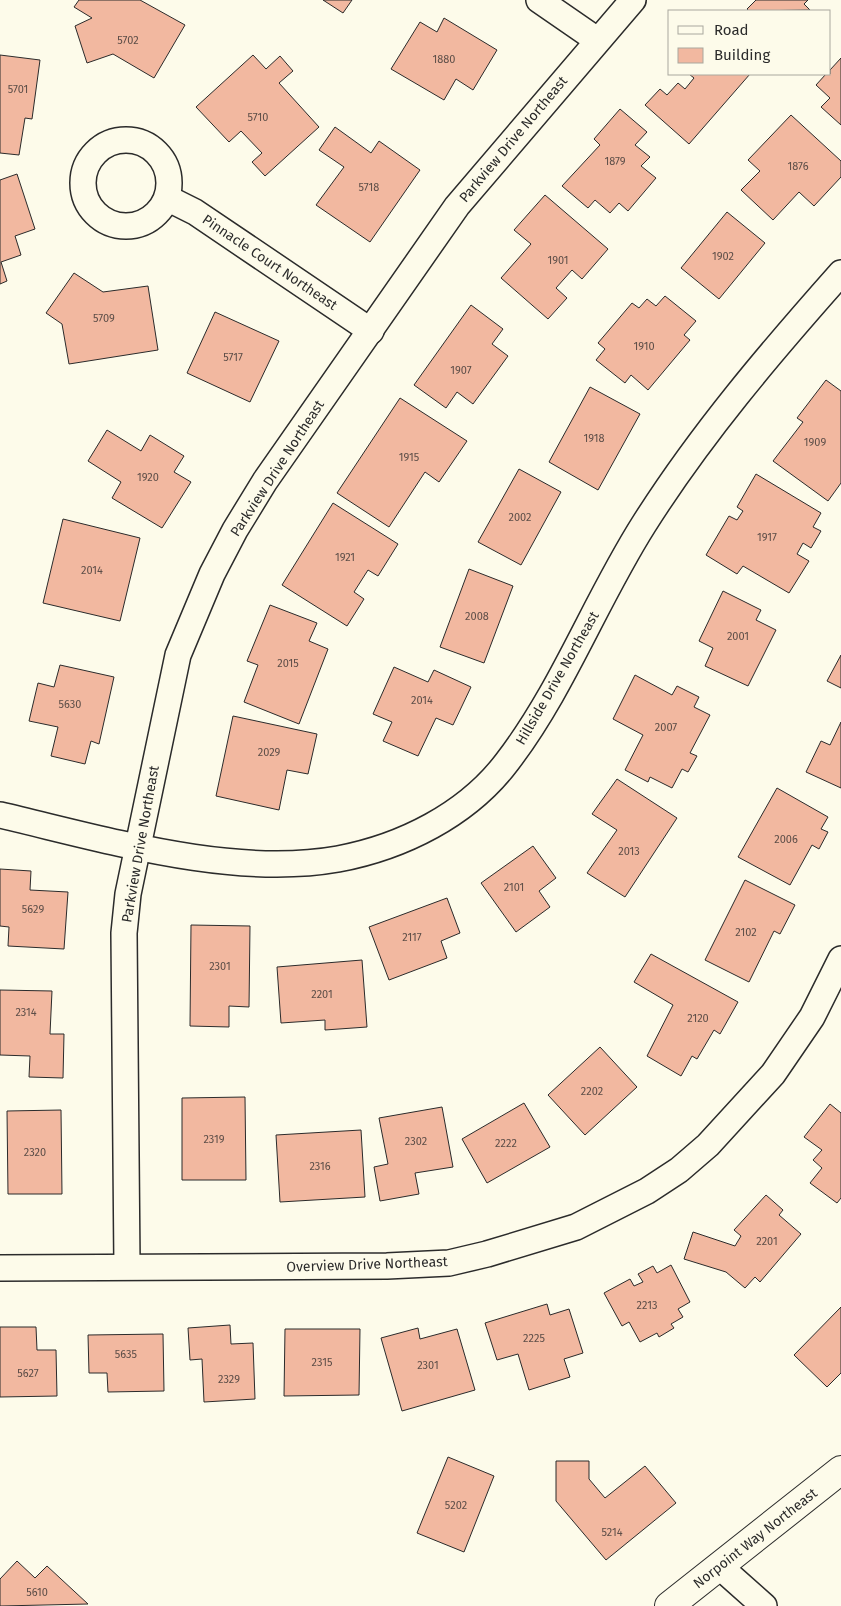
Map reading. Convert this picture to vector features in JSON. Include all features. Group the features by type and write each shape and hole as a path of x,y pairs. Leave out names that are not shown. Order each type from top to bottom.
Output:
{"street":[{"path":"539,0 597,40"},
{"name":"Parkview Drive Northeast","path":"127,1266 124,933 128,894 140,847 163,721 178,655 212,574 265,481 457,206 633,0"},
{"name":"Pinnacle Court Northeast","path":"167,198 195,212 371,330"},
{"name":"Hillside Drive Northeast","path":"0,815 140,847 270,865 336,859 372,851 410,838 466,802 506,763 524,738 642,526 680,470 729,402 841,273"},
{"name":"Overview Drive Northeast","path":"0,1268 387,1266 448,1263 487,1254 576,1227 647,1191 678,1170 708,1145 773,1074 793,1047 812,1017 841,959"},
{"name":"Norpoint Way Northeast","path":"669,1606 841,1470"},
{"path":"719,1566 744,1606"},
{"path":"719,1566 764,1606"}],"building":[{"path":"79,0 140,0 185,25 154,78 113,54 87,63 75,26 92,18 74,7"},
{"path":"323,0 352,0 343,13"},
{"path":"756,0 808,0 804,4 810,10 748,10"},
{"path":"444,18 497,50 473,90 456,79 444,100 391,69 420,22 437,32"},
{"path":"0,55 40,60 32,119 25,118 19,155 0,153"},
{"path":"253,55 266,69 280,56 293,71 279,83 319,127 265,176 252,162 262,153 241,131 229,142 196,107"},
{"path":"841,58 841,125 821,107 830,98 816,85 825,75 831,75 831,69"},
{"path":"690,75 749,75 689,144 645,105 660,89 667,95 678,83 685,89 694,78"},
{"path":"620,109 647,132 635,145 650,157 641,166 656,178 628,211 619,203 610,213 595,200 588,208 562,186 600,145 594,139"},
{"path":"791,115 841,161 841,177 814,206 799,192 773,220 741,190 760,171 748,160"},
{"path":"335,127 371,153 379,141 420,170 370,242 316,205 344,167 319,150"},
{"path":"17,174 35,229 15,236 21,255 1,262 7,281 0,284 0,180"},
{"path":"545,195 608,249 582,279 572,270 556,288 567,298 548,319 501,278 531,244 514,230"},
{"path":"727,212 765,243 719,299 681,268"},
{"path":"74,273 103,292 148,286 158,350 69,364 62,324 46,313"},
{"path":"665,296 696,321 684,335 690,340 648,390 631,375 625,383 596,360 605,349 598,343 632,303 639,308 647,299 656,306"},
{"path":"471,305 503,329 492,344 508,356 473,404 457,392 446,408 414,385"},
{"path":"215,312 279,341 250,402 187,373"},
{"path":"826,380 841,391 841,483 828,501 773,461 803,422 797,418"},
{"path":"590,387 640,414 598,490 549,462"},
{"path":"400,398 467,441 439,482 425,472 389,527 337,493"},
{"path":"107,430 141,451 150,435 184,456 174,472 191,482 162,528 112,498 121,482 88,461"},
{"path":"519,469 561,492 521,565 478,542"},
{"path":"756,474 821,513 813,527 821,531 811,548 803,543 797,554 809,561 789,593 743,566 737,574 706,555 729,516 737,520 743,511 737,507"},
{"path":"333,503 398,544 378,576 368,570 354,592 364,599 347,626 282,585"},
{"path":"63,519 140,538 120,621 43,603"},
{"path":"469,569 513,586 484,663 440,647"},
{"path":"723,591 761,610 756,620 776,630 748,686 705,666 713,648 699,641"},
{"path":"270,605 317,623 309,641 328,649 299,724 244,702 258,665 247,661"},
{"path":"841,655 841,688 827,681"},
{"path":"60,665 114,677 99,744 91,741 85,764 51,756 58,727 29,721 38,683 54,687"},
{"path":"394,667 428,682 434,670 471,687 453,725 436,718 418,756 383,741 392,722 373,714"},
{"path":"635,675 672,695 677,686 699,697 694,707 710,715 690,753 697,756 688,772 682,769 672,788 650,777 648,782 625,770 643,735 613,719"},
{"path":"233,716 317,734 308,774 287,770 279,810 216,796"},
{"path":"841,722 841,788 806,772 821,741 830,745"},
{"path":"617,779 677,818 625,897 587,873 617,830 592,814"},
{"path":"777,788 828,817 821,829 828,832 819,849 812,845 790,885 738,857"},
{"path":"533,846 556,878 539,891 550,907 516,932 481,883"},
{"path":"0,869 31,871 30,890 68,892 64,949 8,946 9,927 0,926"},
{"path":"745,880 795,905 780,934 774,931 749,982 705,960"},
{"path":"447,898 460,933 441,941 447,958 389,980 369,927"},
{"path":"191,925 250,926 249,1007 229,1006 229,1027 190,1026"},
{"path":"651,954 738,1002 720,1034 714,1030 697,1059 692,1056 681,1076 647,1056 673,1005 634,982"},
{"path":"362,960 367,1027 325,1030 325,1020 281,1023 277,967"},
{"path":"0,990 52,991 50,1034 64,1034 63,1078 29,1077 30,1056 0,1055"},
{"path":"600,1047 637,1087 585,1135 548,1095"},
{"path":"245,1097 246,1180 182,1180 182,1098"},
{"path":"524,1103 550,1147 487,1183 462,1139"},
{"path":"830,1104 841,1113 841,1198 837,1203 810,1183 822,1168 813,1160 822,1150 804,1137"},
{"path":"442,1107 453,1167 415,1173 419,1194 380,1201 374,1167 388,1164 379,1118"},
{"path":"61,1110 62,1194 8,1194 7,1111"},
{"path":"361,1130 365,1197 280,1202 276,1135"},
{"path":"766,1195 783,1210 779,1215 801,1234 760,1282 755,1277 745,1288 726,1272 684,1259 693,1232 735,1246 741,1236 734,1230"},
{"path":"671,1265 690,1302 678,1309 683,1317 671,1324 674,1328 659,1337 657,1333 640,1342 629,1322 622,1326 604,1293 630,1279 634,1286 643,1282 638,1274 653,1266 657,1273"},
{"path":"547,1304 550,1315 569,1309 583,1353 564,1359 570,1377 529,1390 518,1354 497,1360 485,1323"},
{"path":"841,1307 841,1373 827,1387 794,1355"},
{"path":"230,1325 231,1344 253,1343 255,1399 204,1402 202,1359 190,1360 188,1328"},
{"path":"0,1327 36,1327 37,1350 56,1350 57,1396 0,1397"},
{"path":"418,1328 420,1339 457,1329 475,1390 402,1411 381,1338"},
{"path":"285,1329 360,1329 359,1395 284,1396"},
{"path":"163,1334 164,1391 108,1392 107,1373 89,1373 88,1335"},
{"path":"448,1457 494,1476 464,1552 417,1533"},
{"path":"556,1461 589,1461 589,1479 605,1498 645,1466 676,1503 606,1560 556,1501"},
{"path":"17,1561 35,1578 47,1566 88,1604 0,1606 0,1579"}]}
